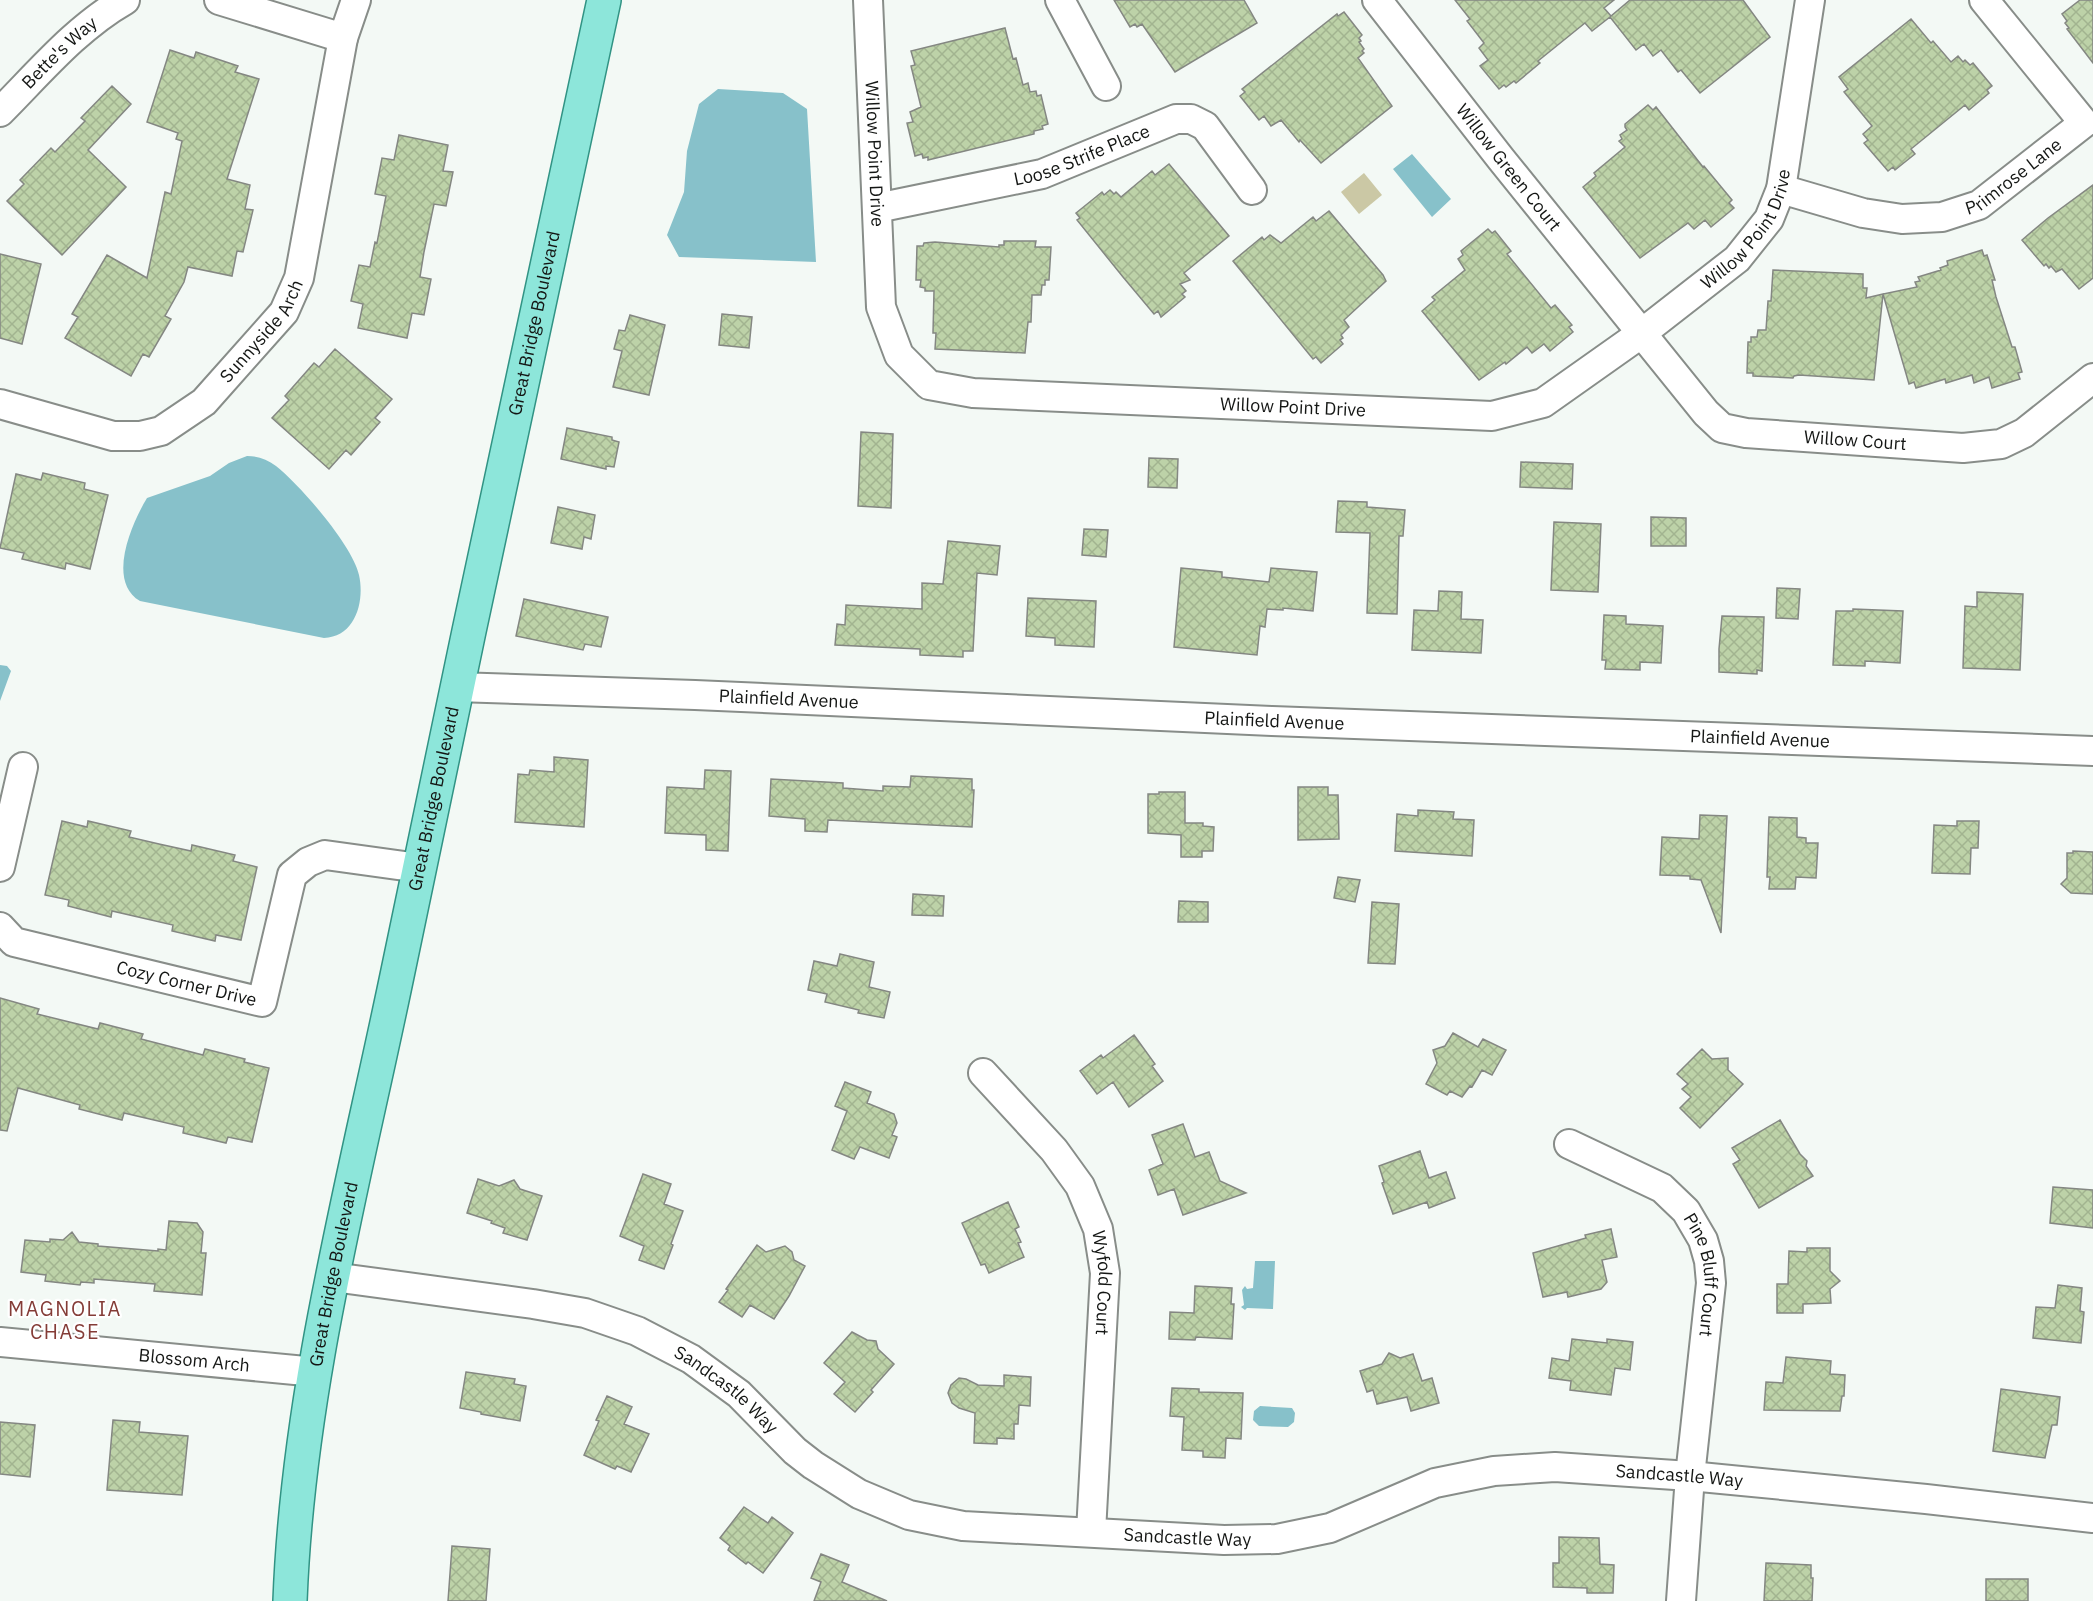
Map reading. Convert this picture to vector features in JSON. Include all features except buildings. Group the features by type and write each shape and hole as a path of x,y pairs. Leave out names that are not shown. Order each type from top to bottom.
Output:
{"main road":[{"name":"Great Bridge Boulevard","path":"290,1601 293,1540 316,1372 333,1278 456,687 604,0"}],"street":[{"name":"Bette's Way","path":"0,112 77,34 106,11 125,0"},
{"path":"219,0 343,38 356,0"},
{"name":"Willow Point Drive","path":"868,0 881,307 899,356 929,385 962,391 1492,416 1543,403 1642,333 1737,259 1769,219 1781,189 1810,0"},
{"path":"1060,0 1106,86"},
{"name":"Willow Green Court","path":"1377,0 1501,159 1642,333"},
{"name":"Primrose Lane","path":"1781,189 1863,213 1902,219 1942,217 1979,205 2084,123 1984,0"},
{"name":"Sunnyside Arch","path":"0,404 113,436 140,436 161,431 204,402 284,312 299,278 343,38"},
{"name":"Loose Strife Place","path":"877,208 1042,174 1176,119 1191,119 1205,126 1252,190"},
{"name":"Willow Court","path":"1642,333 1706,413 1722,428 1746,433 1963,448 2001,444 2024,433 2093,378"},
{"name":"Plainfield Avenue","path":"456,687 695,695 1272,721 2093,751"},
{"path":"0,867 23,767"},
{"name":"Cozy Corner Drive","path":"0,927 14,942 262,1002 292,875 308,862 325,855 419,868"},
{"name":"Wyfold Court","path":"983,1072 1054,1150 1080,1186 1098,1229 1105,1273 1091,1532"},
{"name":"Pine Bluff Court","path":"1569,1144 1662,1188 1686,1211 1703,1240 1709,1261 1711,1283 1690,1476 1681,1601"},
{"name":"Sandcastle Way","path":"333,1278 543,1306 585,1314 637,1331 691,1359 729,1387 795,1451 859,1494 909,1515 963,1526 1224,1540 1277,1539 1330,1528 1435,1483 1494,1471 1555,1467 1690,1476 2093,1518"},
{"name":"Blossom Arch","path":"0,1342 316,1372"}],"shaded area":[{"path":"1364,173 1382,195 1359,214 1341,192"}],"water":[{"path":"718,89 783,93 807,109 816,262 679,257 667,235 684,192 687,151 699,104"},
{"path":"1412,154 1451,199 1432,217 1393,169"},
{"path":"247,456 266,460 286,475 311,501 347,548 359,575 360,596 355,616 343,632 324,638 140,601 130,592 123,566 125,551 129,536 147,498 210,476 229,463"},
{"path":"0,665 7,666 11,671 0,701"},
{"path":"1255,1261 1275,1261 1273,1309 1247,1308 1245,1310 1241,1307 1244,1305 1242,1290 1245,1286 1247,1289 1253,1288"},
{"path":"1260,1406 1292,1408 1295,1413 1294,1422 1288,1427 1259,1426 1253,1420 1254,1411"}],"district":[{"name":"MAGNOLIA CHASE","path":"65,1320"}]}
